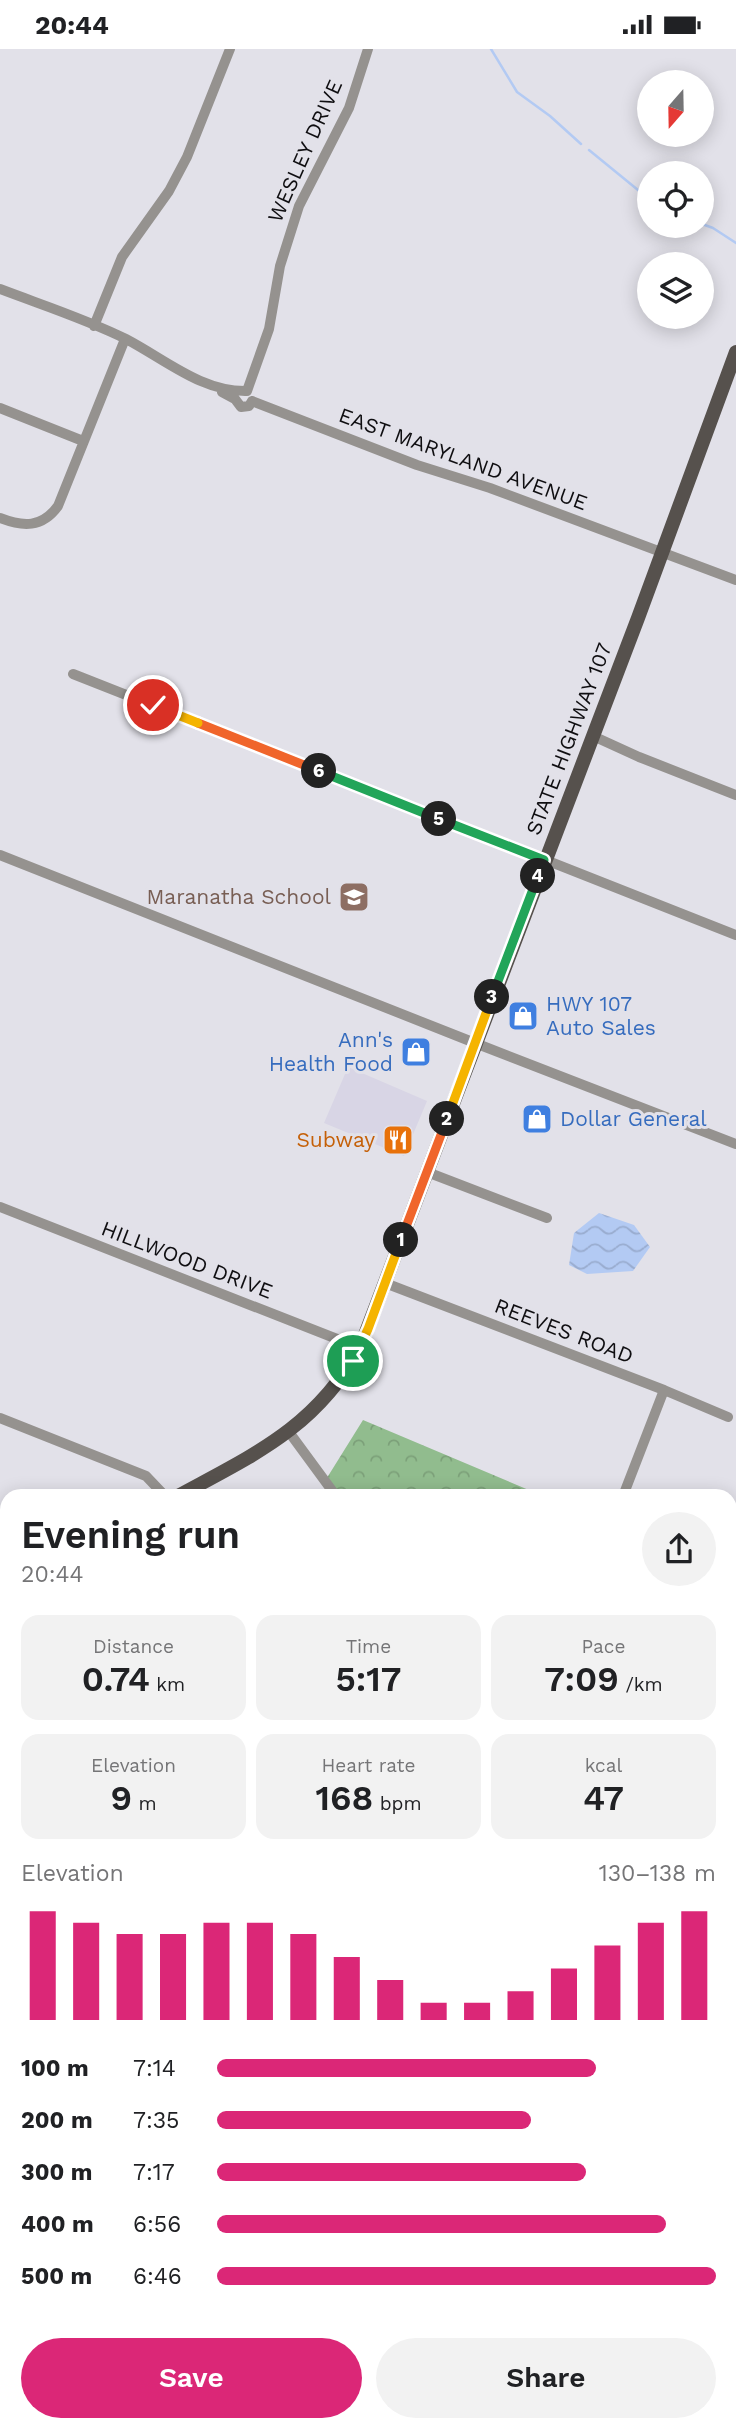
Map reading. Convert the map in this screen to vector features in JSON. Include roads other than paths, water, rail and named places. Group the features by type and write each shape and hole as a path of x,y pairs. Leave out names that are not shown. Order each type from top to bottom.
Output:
{"main road":[{"name":"STATE HIGHWAY 107","path":"190,1489 289,1432 324,1401 360,1348 736,352"}],"street":[{"path":"93,326 122,257 169,191 182,167 230,49"},
{"name":"WESLEY DRIVE","path":"244,396 269,328 279,266 294,218 310,180 349,108 368,49"},
{"name":"EAST MARYLAND AVENUE","path":"0,289 125,339 193,378 418,465 490,488 736,580"},
{"path":"0,519 26,526 40,523 58,506 125,339"},
{"path":"0,408 83,441"},
{"path":"73,674 736,935"},
{"path":"593,736 639,758 736,795"},
{"path":"0,855 736,1144"},
{"path":"427,1172 547,1218"},
{"name":"HILLWOOD DRIVE","path":"0,1207 360,1348"},
{"name":"REEVES ROAD","path":"385,1283 728,1417"},
{"path":"626,1489 664,1390"},
{"path":"0,1418 146,1476 160,1489"},
{"path":"289,1432 331,1489"}],"water":[{"path":"599,1213 634,1225 650,1247 633,1271 587,1274 569,1265 574,1233"}],"waterway":[{"path":"491,49 517,92 550,116 581,144"},
{"path":"589,150 637,189"},
{"path":"714,229 736,243"}],"place":[{"name":"Maranatha School","path":"354,897"},
{"name":"HWY 107 Auto Sales","path":"523,1016"},
{"name":"Ann's Health Food","path":"416,1052"},
{"name":"Dollar General","path":"537,1119"},
{"name":"Subway","path":"398,1140"}]}
